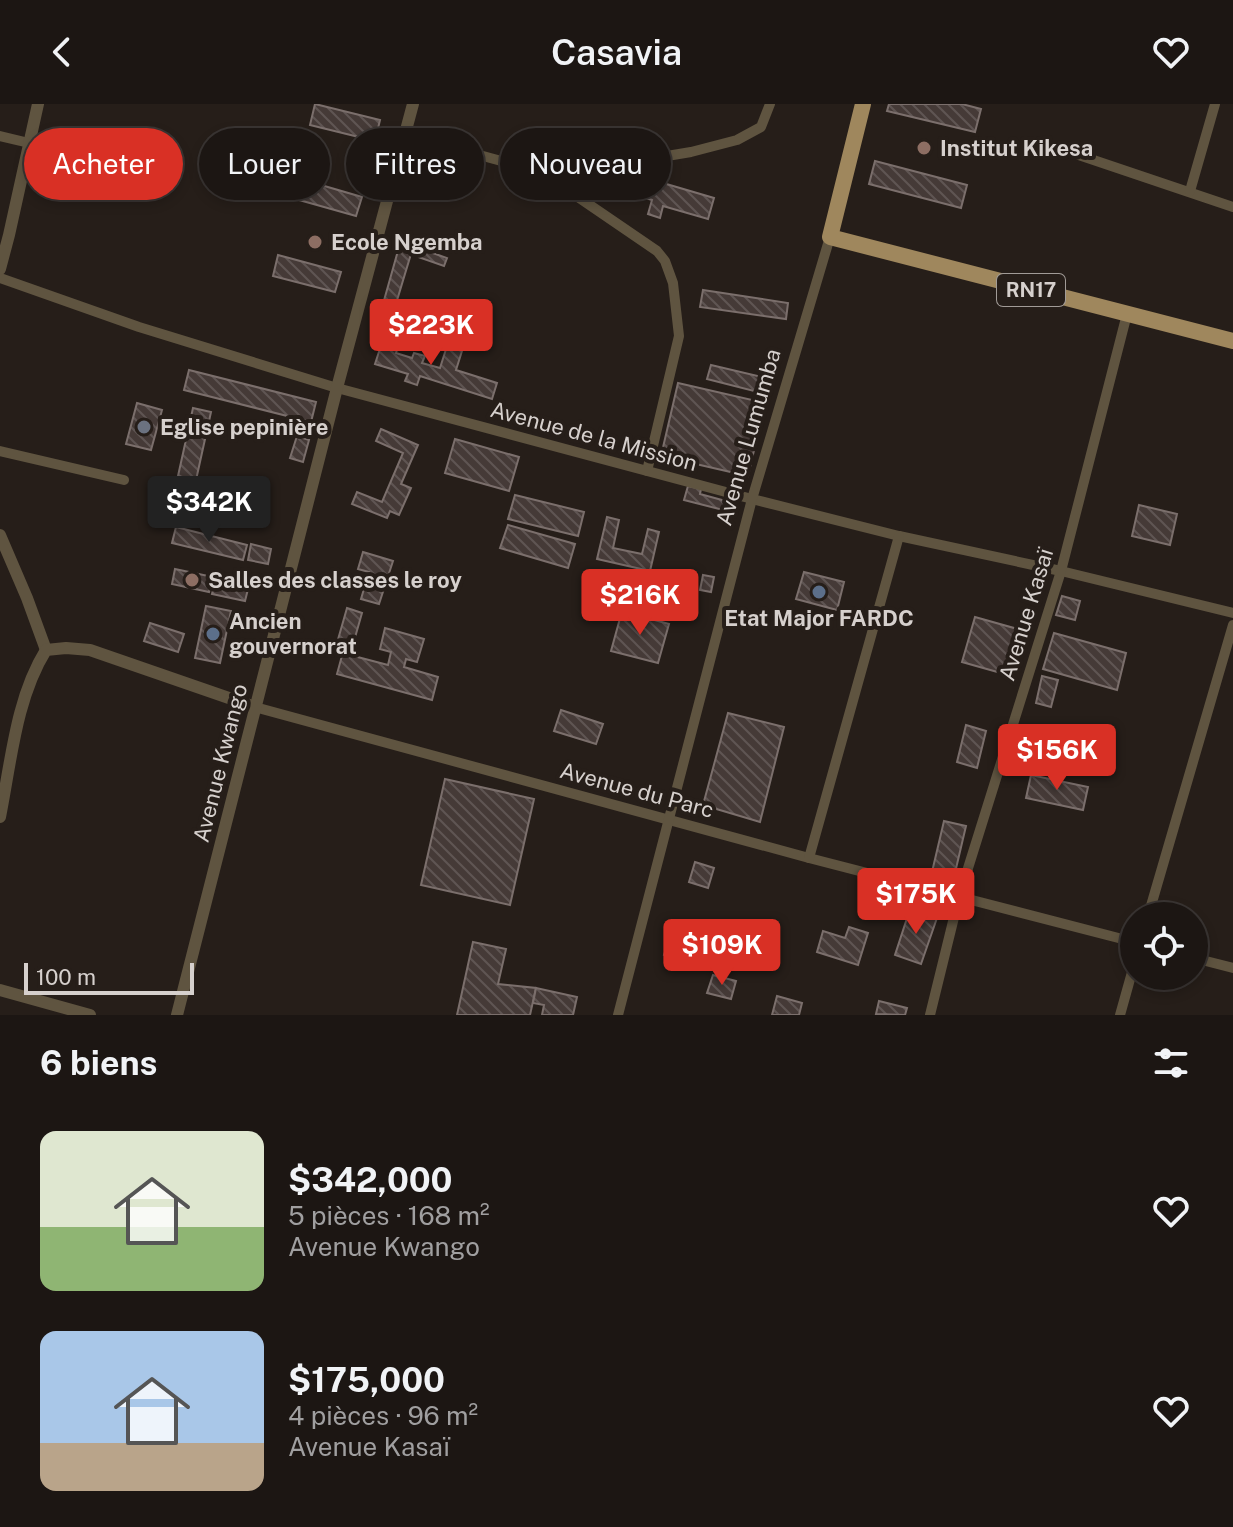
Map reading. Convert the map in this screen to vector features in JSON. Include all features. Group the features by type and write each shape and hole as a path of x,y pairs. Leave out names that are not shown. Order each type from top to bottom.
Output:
{"main road":[{"name":"Avenue Lumumba","path":"830,237 863,104"},
{"name":"RN17","path":"830,237 1233,341"}],"street":[{"path":"32,128 38,104"},
{"name":"Avenue Kwango","path":"408,128 413,104"},
{"path":"671,155 737,140 761,127 770,104"},
{"path":"1190,191 1215,104"},
{"path":"0,136 24,142"},
{"path":"1046,144 1233,207"},
{"path":"0,269 5,233 24,162"},
{"name":"Avenue Kwango","path":"177,1015 337,388 388,200"},
{"path":"582,200 657,251 665,261 673,283 679,336 647,471"},
{"name":"Avenue Lumumba","path":"619,1010 752,499 830,237"},
{"name":"Avenue de la Mission","path":"0,278 139,327 337,388 899,536 1233,613"},
{"name":"Avenue Kasaï","path":"930,1015 959,897 1061,571 1127,314"},
{"path":"0,451 124,480"},
{"path":"0,535 46,650 35,668 20,718 0,817"},
{"path":"809,858 899,536"},
{"path":"1152,902 1233,625"},
{"name":"Avenue du Parc","path":"46,650 90,650 255,707 809,858 1120,938"},
{"path":"1208,962 1233,968"},
{"path":"0,990 90,1015"},
{"path":"1120,1015 1127,990"},
{"path":"619,1010 631,1015"}],"building":[{"path":"315,104 380,120 378,128 346,128 346,134 310,125"},
{"path":"889,104 962,104 981,109 975,132 887,111"},
{"path":"875,161 967,185 961,208 869,184"},
{"path":"671,185 714,198 708,219 663,206 660,218 648,214 652,200 671,200"},
{"path":"330,188 346,192 346,200 361,200 356,216 299,200 330,200"},
{"path":"401,240 414,244 395,307 383,304"},
{"path":"421,249 447,258 444,266 418,257"},
{"path":"278,255 341,272 335,292 273,276"},
{"path":"703,290 788,303 786,319 700,307"},
{"path":"387,327 403,332 396,353 412,358 414,353 425,356 422,363 440,368 447,346 462,351 456,370 497,383 492,399 420,376 417,385 405,381 408,374 375,364"},
{"path":"711,365 770,379 766,394 707,379"},
{"path":"189,370 316,402 311,422 184,390"},
{"path":"678,383 765,403 748,476 661,456"},
{"name":"Eglise pepinière","path":"137,403 162,410 151,450 126,444"},
{"path":"193,408 211,412 196,480 178,476"},
{"path":"381,429 418,445 401,484 411,488 399,515 390,511 387,518 352,504 357,492 382,502 403,453 376,441"},
{"path":"297,436 309,440 303,462 290,458"},
{"path":"455,439 519,457 509,491 445,473"},
{"path":"688,486 701,489 700,494 733,503 731,512 684,500"},
{"path":"515,495 584,512 578,536 508,519"},
{"path":"1139,505 1177,514 1170,545 1132,536"},
{"path":"607,517 619,520 613,548 642,554 648,529 659,532 650,571 597,559"},
{"path":"508,525 575,544 568,568 500,548"},
{"path":"176,527 247,545 243,560 172,543"},
{"path":"251,544 271,549 268,564 248,560"},
{"path":"363,552 393,561 379,604 361,599 369,572 358,569"},
{"name":"Salles des classes le roy","path":"175,569 213,577 209,592 172,584"},
{"path":"804,572 844,582 837,610 796,599"},
{"path":"703,575 714,577 711,592 700,590"},
{"path":"216,578 249,585 245,601 212,594"},
{"path":"1062,596 1080,601 1075,620 1056,615"},
{"name":"Ancien gouvernorat","path":"206,606 231,611 220,663 195,658"},
{"path":"347,608 362,613 350,655 388,665 391,652 380,649 385,628 424,639 417,662 406,659 404,667 438,677 432,700 337,674 343,652 335,650"},
{"path":"622,611 669,624 658,663 611,651"},
{"path":"975,617 1021,630 1008,675 962,662"},
{"path":"150,623 184,634 178,652 144,641"},
{"path":"1054,633 1126,653 1117,690 1043,669"},
{"path":"1042,676 1058,680 1051,707 1036,703"},
{"path":"561,710 603,724 596,744 554,731"},
{"path":"728,713 784,727 760,822 703,805"},
{"path":"966,725 986,731 977,768 957,762"},
{"path":"1031,775 1088,787 1083,810 1026,798"},
{"path":"445,779 534,799 510,905 421,885"},
{"path":"944,821 966,826 954,877 932,872"},
{"path":"695,862 714,868 708,888 689,882"},
{"path":"910,909 937,918 921,964 895,955"},
{"path":"849,927 868,933 858,965 817,952 823,931 845,938"},
{"path":"670,938 687,944 681,961 664,955"},
{"path":"473,942 506,949 498,984 536,988 530,1015 457,1015"},
{"path":"713,975 736,981 731,999 707,993"},
{"path":"536,988 577,997 573,1015 542,1015 544,1005 533,1003"},
{"path":"777,996 802,1003 799,1015 772,1015"},
{"path":"879,1001 907,1008 905,1015 876,1014"}],"place":[{"name":"Institut Kikesa","path":"924,148"},
{"name":"Ecole Ngemba","path":"315,242"},
{"name":"Eglise pepinière","path":"144,427"},
{"name":"Salles des classes le roy","path":"192,580"},
{"name":"Etat Major FARDC","path":"819,592"},
{"name":"Ancien gouvernorat","path":"213,634"}]}
